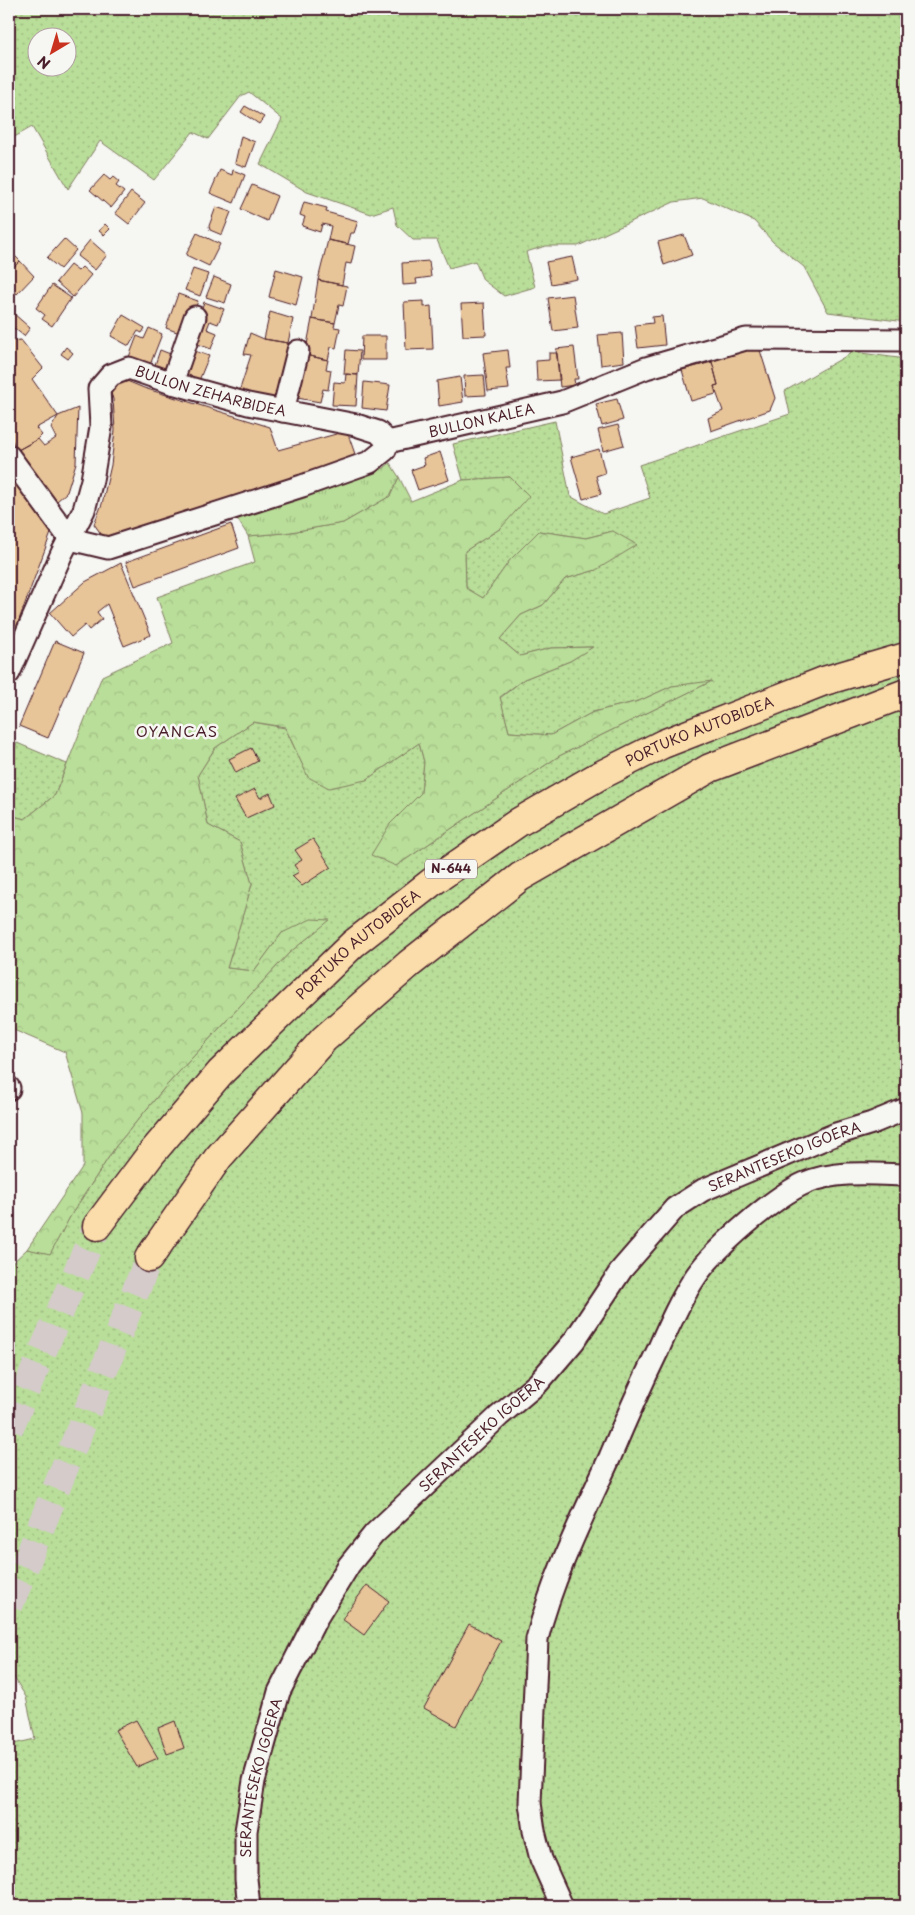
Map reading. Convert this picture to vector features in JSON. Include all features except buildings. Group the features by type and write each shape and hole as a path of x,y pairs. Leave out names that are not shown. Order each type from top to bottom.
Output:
{"highway":[{"name":"PORTUKO AUTOBIDEA","path":"97,1226 151,1154 220,1073 353,944 432,882 519,822 597,777 663,744 824,681 906,657"},
{"path":"149,1258 218,1158 324,1039 409,964 520,877 710,768 906,693"}],"street":[{"path":"172,383 195,316"},
{"name":"BULLON KALEA","path":"388,442 562,402 646,368 746,338 906,340"},
{"path":"283,411 298,350"},
{"name":"BULLON ZEHARBIDEA","path":"9,673 62,553 84,510 92,480 101,427 99,389 111,374 129,368 172,383 248,404 356,425 378,432 388,442"},
{"path":"9,456 70,539 108,548 302,486 370,462 385,450 388,442"},
{"name":"SERANTESEKO IGOERA","path":"249,1906 246,1879 246,1831 254,1781 280,1692 321,1612 350,1565 374,1534 499,1416 538,1383 574,1341 622,1268 675,1208 703,1190 836,1134 906,1110"},
{"path":"562,1906 541,1859 530,1803 537,1640 543,1616 574,1537 671,1321 696,1276 717,1251 753,1219 804,1184 833,1175 906,1175"}],"green space":[{"path":"9,9 906,9 906,322 828,312 804,267 773,242 754,221 703,198 674,202 578,246 546,246 526,252 535,287 504,296 483,280 475,261 449,268 437,240 413,240 397,225 393,207 371,214 307,192 260,164 282,119 249,92 241,96 208,139 193,132 154,180 100,141 68,189 32,127 9,140"},
{"path":"853,352 906,359 906,1906 9,1906 9,1745 35,1739 26,1697 9,1669 9,1266 27,1249 50,1253 71,1215 116,1146 166,1086 289,953 329,920 282,933 254,971 227,968 252,884 240,842 208,825 198,775 215,748 253,722 285,728 308,776 366,780 419,743 424,762 421,793 390,824 396,866 559,756 710,682 672,686 639,701 593,712 551,735 509,732 500,698 524,679 570,661 592,647 551,648 520,656 500,639 521,615 543,605 565,579 596,570 613,531 586,538 539,531 510,560 483,598 466,589 465,551 501,528 510,477 463,480 453,444 555,421 570,496 603,514 650,498 639,465 790,414 785,391"},
{"path":"390,463 399,477 390,496 343,523 285,533 248,536 236,517 384,468"},
{"path":"399,477 411,501 463,480 510,477 529,496 501,528 465,551 466,588 483,598 510,560 539,531 586,538 613,531 637,545 596,570 565,579 543,605 521,615 500,639 520,656 551,648 593,647 570,661 524,679 500,697 509,732 551,735 593,712 639,701 672,686 712,681 559,756 396,866 371,855 390,824 421,793 424,762 419,743 366,780 329,788 308,777 285,727 253,722 215,748 198,775 208,825 240,842 252,884 227,968 254,971 282,933 311,919 330,920 289,953 166,1086 116,1146 71,1215 50,1254 27,1249 83,1166 83,1113 65,1052 9,1028 9,815 25,819 55,795 102,676 173,643 157,597 255,562 248,536 285,533 343,523 390,496"},
{"path":"17,743 67,764 55,795 25,819 9,815 9,757"}],"tunnel":[{"path":"9,1429 97,1226"},
{"path":"9,1606 149,1258"}],"district":[{"name":"OYANCAS","path":"177,732"}]}
